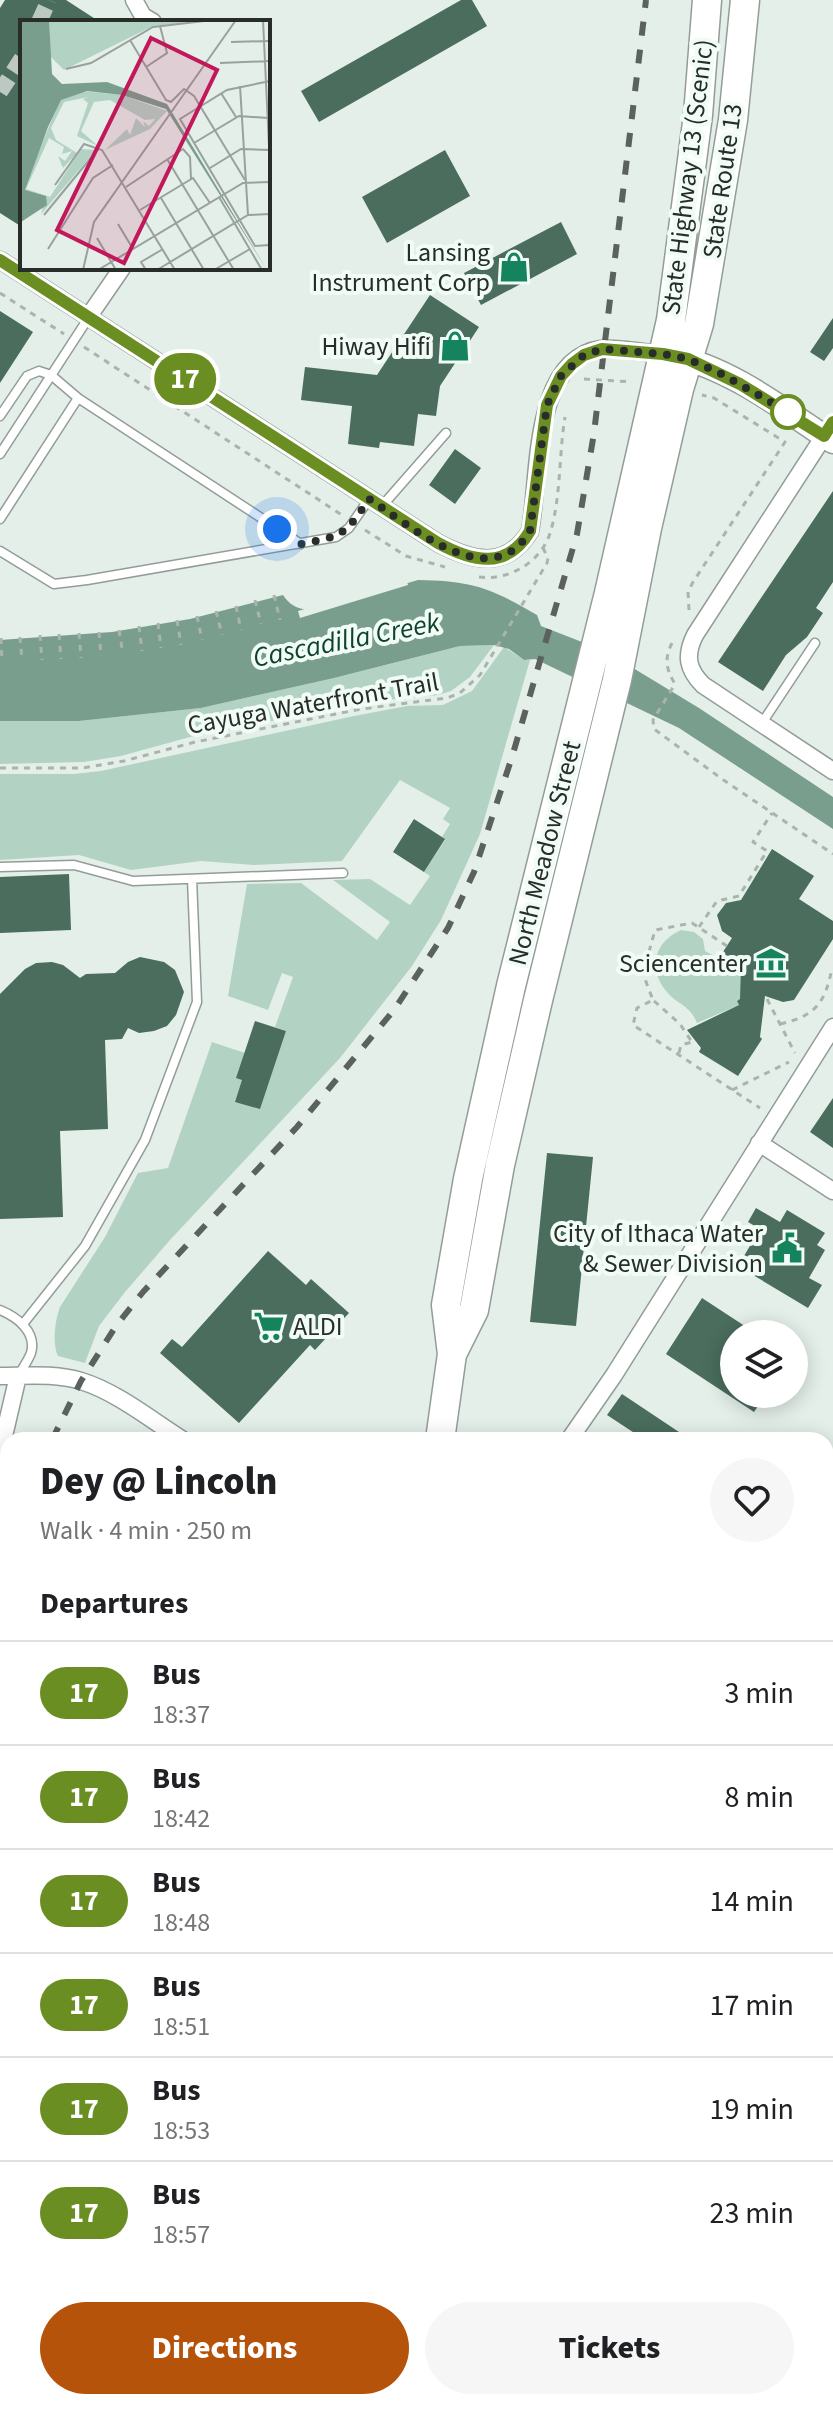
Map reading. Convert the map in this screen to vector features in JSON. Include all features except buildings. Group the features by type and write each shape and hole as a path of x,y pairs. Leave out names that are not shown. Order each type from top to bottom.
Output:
{"highway":[{"name":"State Highway 13 (Scenic)","path":"675,357 671,320 698,115 707,0"},
{"name":"State Route 13","path":"675,357 699,324 725,175 745,0"},
{"name":"North Meadow Street","path":"452,1354 474,1310 500,1165 596,763 617,615 675,357"},
{"name":"North Meadow Street","path":"441,1432 452,1354 446,1305 468,1179 504,1013 569,753 617,615"}],"street":[{"path":"134,0 143,16 150,20"},
{"path":"0,260 375,503 456,553 478,558 499,559 523,543 530,531 547,405 561,376 584,355 602,349 675,357 740,384 830,434 695,635 689,648 688,662 693,675 703,685 833,771"},
{"path":"89,316 121,270"},
{"path":"575,1432 614,1375 833,1027"},
{"path":"759,1143 833,1191"},
{"path":"0,1376 60,1377 81,1381 113,1396 170,1432"},
{"path":"5,1432 18,1376"}],"lane":[{"path":"0,454 4,440 89,316"},
{"path":"0,416 27,376 39,371 51,375 64,389 301,544"},
{"path":"0,519 78,398"},
{"path":"0,551 54,584 336,537 446,433"},
{"path":"761,724 815,643"},
{"path":"0,867 74,865 133,881 343,873"},
{"path":"23,1324 85,1246 145,1140 187,1030 197,1002 192,879"},
{"path":"0,1310 23,1324 30,1335 32,1351 18,1376"}],"path":[{"path":"0,293 406,556 448,568"},
{"path":"580,381 587,378 631,382"},
{"path":"689,613 688,592 693,582 785,442 709,397"},
{"name":"Cayuga Waterfront Trail","path":"0,768 83,768 124,761 195,742 361,709 447,698 470,686 491,660 547,563 547,553 543,548 551,531 568,406"},
{"path":"468,576 489,578 507,575 525,566 543,548"},
{"path":"274,595 280,620"},
{"path":"255,600 261,624"},
{"path":"236,606 241,630"},
{"path":"216,611 222,635"},
{"path":"197,616 202,640"},
{"path":"177,620 181,645"},
{"path":"158,623 161,648"},
{"path":"139,626 142,651"},
{"path":"119,630 123,654"},
{"path":"99,632 101,656"},
{"path":"79,633 81,658"},
{"path":"59,634 61,659"},
{"path":"40,635 42,660"},
{"path":"20,637 22,661"},
{"path":"1,638 2,662"},
{"path":"672,690 653,720 654,729 677,748 833,854"},
{"path":"699,927 717,901 739,896 767,851 753,842 772,813"},
{"path":"678,1055 681,1045 694,1041 653,1000 643,974 655,930 692,923 727,946"},
{"path":"780,1024 814,1012 828,988 832,968"},
{"path":"767,999 795,1053"},
{"path":"653,1000 637,1008 633,1025 760,1108"},
{"path":"732,1090 789,1062"}],"shaded area":[{"path":"494,645 470,677 451,691 438,695 376,701 190,737 121,756 84,762 0,764 0,721 79,721 201,708 460,646"},
{"path":"504,647 524,660 530,660 480,834 441,920 412,966 340,1058 125,1292 99,1326 85,1363 58,1356 55,1332 60,1307 105,1237 138,1173 168,1168 212,1042 245,1053 267,1087 286,1031 275,1027 293,977 282,973 268,1010 228,996 247,884 301,883 377,940 390,922 333,880 370,879 410,905 430,876 424,872 445,840 442,837 450,824 443,819 450,808 400,780 342,861 254,865 201,861 131,870 79,855 0,860 0,774 101,771 354,716 407,706 443,705 472,691"},
{"path":"681,930 694,932 703,939 705,951 725,962 724,965 741,968 748,995 737,1001 739,1005 697,1023 691,1012 667,992 657,974 656,957 665,942"}],"water":[{"name":"Cascadilla Creek","path":"418,580 468,584 494,592 537,615 541,626 605,651 699,708 833,797 833,829 679,728 535,659 524,660 509,649 494,645 460,646 201,708 79,721 0,721 0,640 112,632 190,619 283,595 296,607 314,611"}],"pier":[{"path":"406,579 408,585 300,618 298,611"}],"tunnel":[{"path":"40,20 49,0"},
{"path":"0,92 20,61"}],"railway":[{"path":"56,1432 81,1381 116,1326 143,1292 297,1127 394,1010 448,928 474,872 512,757 577,534 594,433 646,0"}],"bus line":[{"name":"17","path":"0,260 438,543 456,553 478,558 499,559 523,543 530,531 547,405 561,376 584,355 602,349 688,359 740,384 824,436 833,422"}],"place":[{"name":"Lansing Instrument Corp","path":"514,267"},
{"name":"Hiway Hifi","path":"455,346"},
{"name":"Sciencenter","path":"771,963"},
{"name":"City of Ithaca Water & Sewer Division","path":"787,1248"},
{"name":"ALDI","path":"269,1326"}],"route":[{"path":"277,529 301,544 336,537 349,528 369,499 456,553 499,559 523,543 530,531 543,422 554,389 572,364 584,355 602,349 688,359 718,372 788,412"}]}
